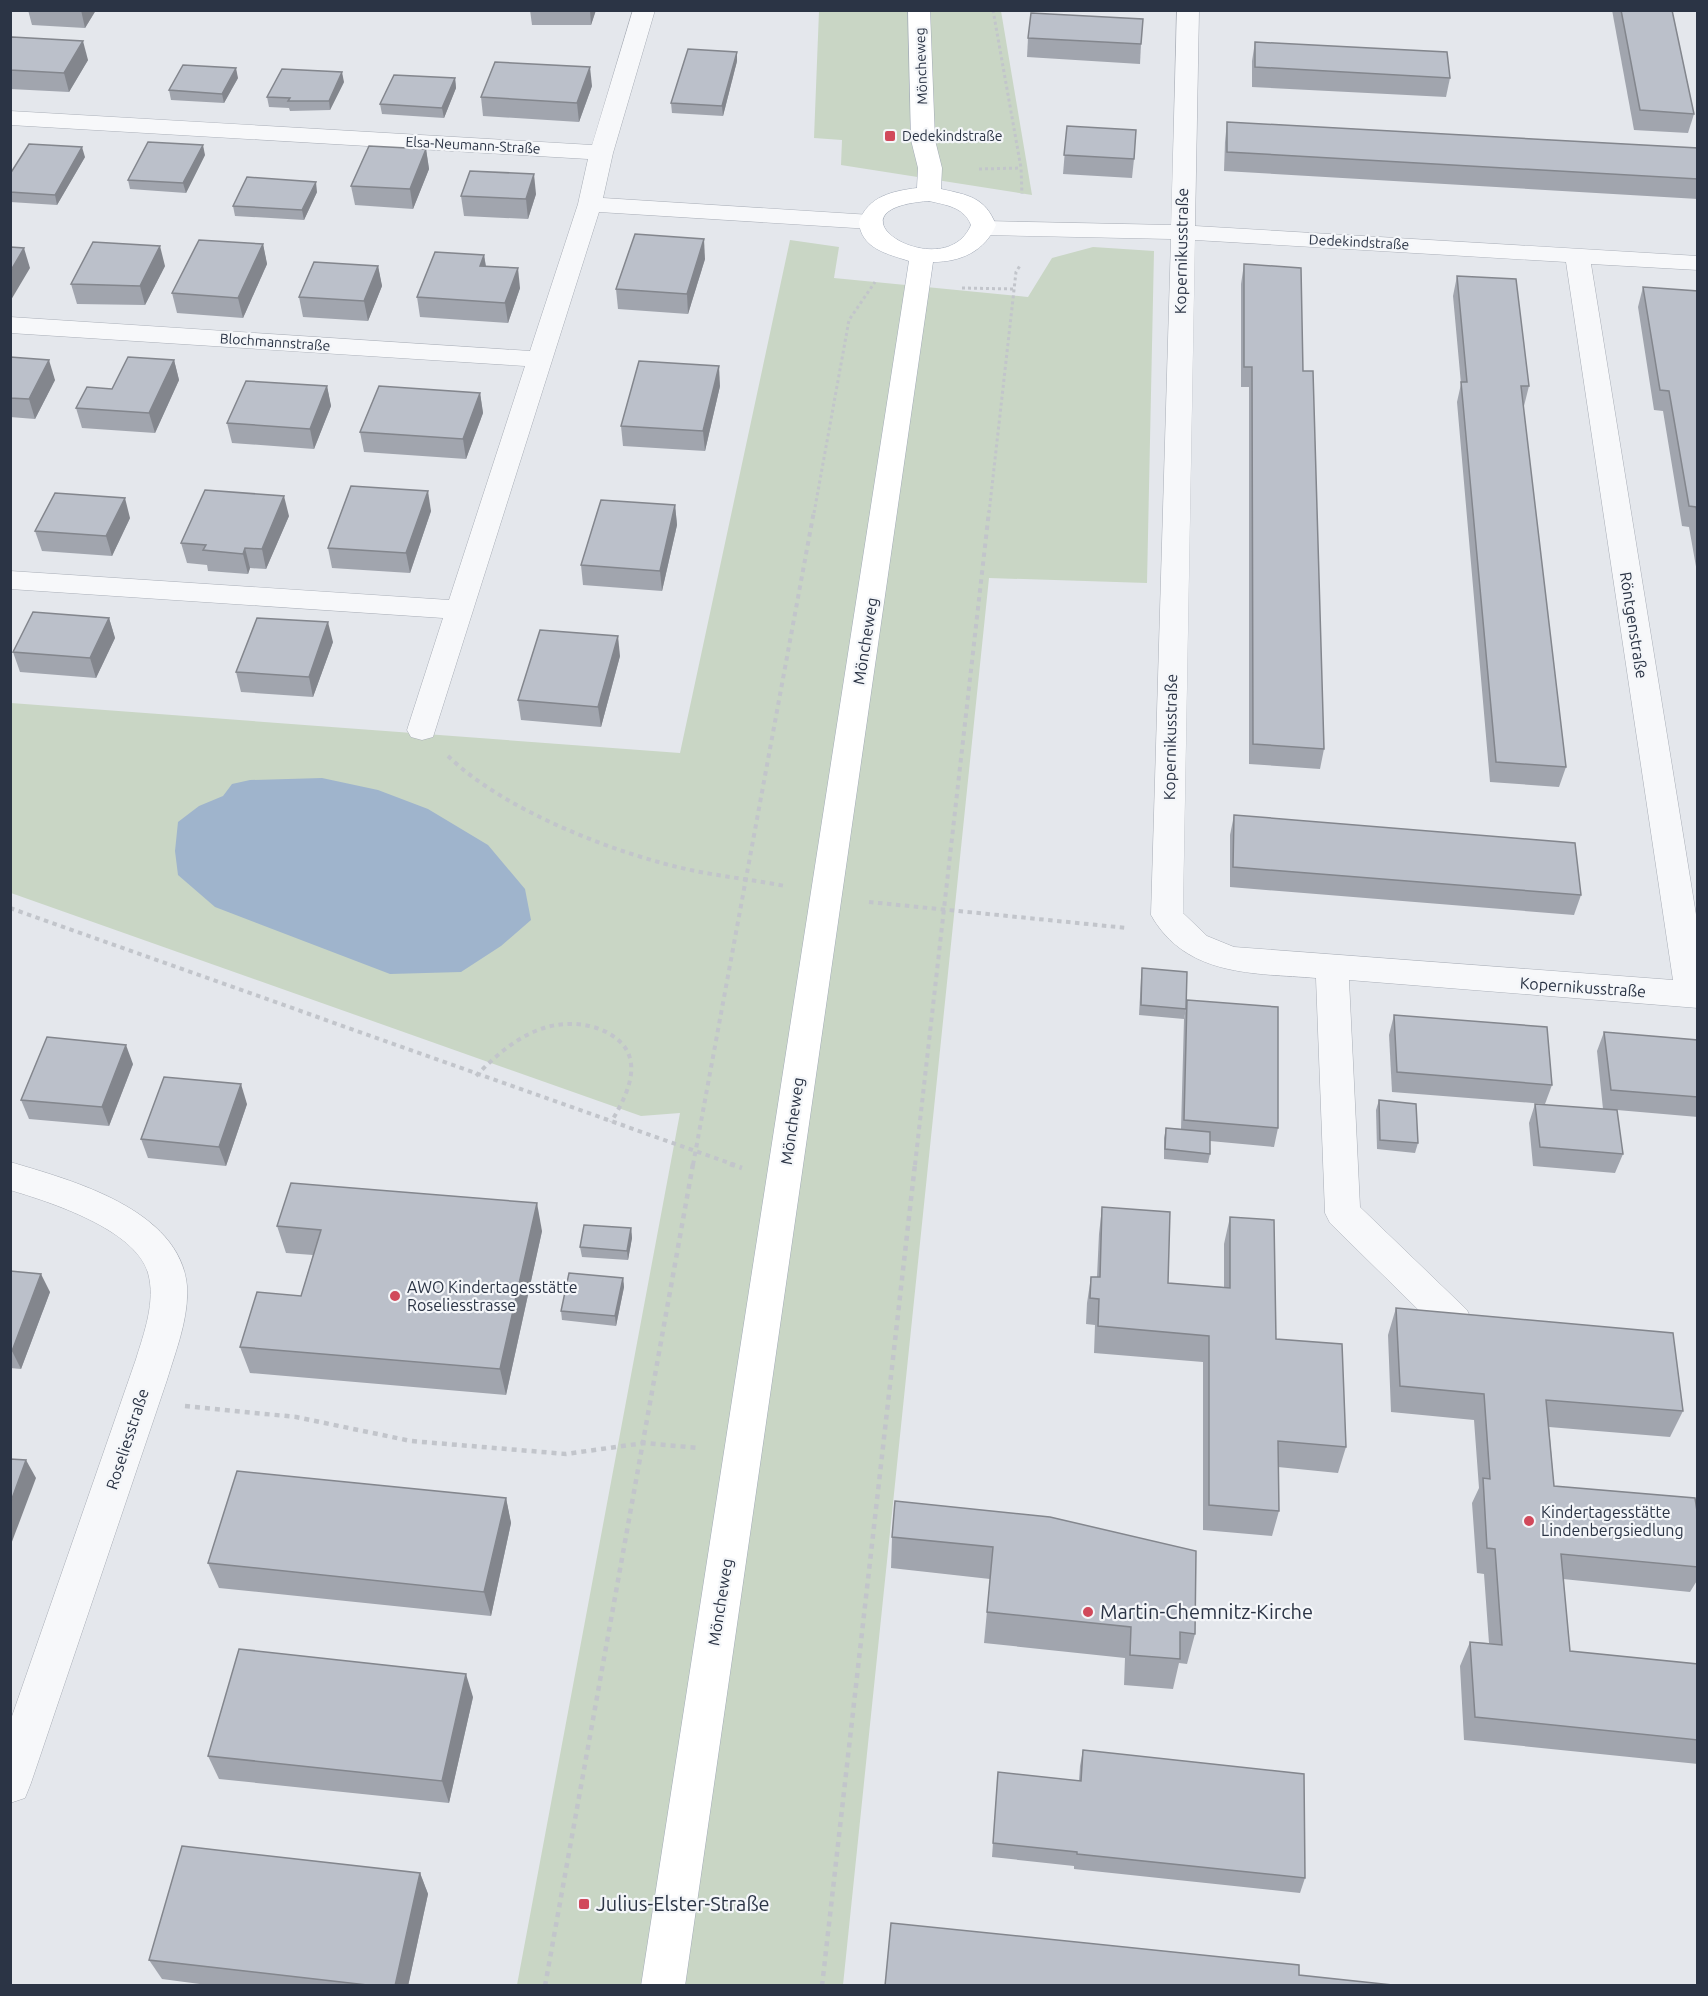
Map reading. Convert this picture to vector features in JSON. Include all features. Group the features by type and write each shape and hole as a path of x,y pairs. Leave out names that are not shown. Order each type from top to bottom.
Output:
{"main road":[{"name":"Möncheweg","path":"919,10 923,141 930,168 929,194"},
{"path":"929,194 947,195 976,208 983,218 985,228 979,240 965,250 945,256 922,257 902,253 885,245 874,235 871,222 877,211 890,201 908,195 929,194"},
{"name":"Möncheweg","path":"663,1986 922,257"}],"street":[{"path":"422,730 590,204 602,153 644,10"},
{"name":"Kopernikusstraße","path":"1188,10 1181,232 1167,915 1178,933 1195,946 1233,959 1695,995"},
{"name":"Elsa-Neumann-Straße","path":"10,118 602,153"},
{"path":"590,204 871,222"},
{"name":"Dedekindstraße","path":"985,228 1181,232 1698,263"},
{"name":"Röntgenstraße","path":"1577,255 1695,995"},
{"name":"Blochmannstraße","path":"10,325 540,359"},
{"path":"10,580 459,610"},
{"path":"1332,968 1343,1213 1454,1320"},
{"name":"Roseliesstraße","path":"10,1176 83,1202 124,1223 150,1242 164,1266 169,1289 166,1318 140,1402 10,1783"}],"path":[{"path":"822,1986 1016,272 1031,247 1033,229 1033,210 1021,192 1021,168 993,10"},
{"path":"545,1986 695,1152 748,877 849,320 875,282"},
{"path":"422,730 461,770 535,815 596,843 697,871 748,877 826,895 944,911 1178,933"},
{"path":"10,908 476,1076 783,1182"},
{"path":"476,1076 508,1047 540,1030 563,1024 591,1026 613,1034 626,1044 632,1072 626,1101 611,1122"},
{"path":"140,1402 296,1417 411,1441 566,1454 644,1443 743,1452"}],"green space":[{"path":"819,11 1001,11 1032,195 841,165 842,140 814,138"},
{"path":"790,240 839,247 834,278 1028,297 1052,258 1093,247 1154,251 1147,583 989,578 843,1985 517,1985 680,1113 641,1116 11,893 11,703 680,753"}],"water":[{"path":"322,778 378,790 428,809 488,845 525,889 531,920 501,946 461,972 390,974 215,907 178,875 175,851 178,822 199,806 223,796 232,784 250,780"}],"building":[{"path":"1621,10 1672,10 1694,114 1640,110"},
{"path":"1031,13 1143,19 1141,44 1028,38"},
{"path":"12,37 83,41 64,73 10,70 10,39"},
{"path":"1255,42 1447,52 1450,78 1255,67"},
{"path":"688,49 737,52 722,106 671,103"},
{"path":"495,62 590,67 577,103 481,97"},
{"path":"183,65 236,68 222,94 169,90"},
{"path":"282,69 342,72 329,101 288,101 290,98 267,97"},
{"path":"394,75 455,78 442,108 380,104"},
{"path":"1227,122 1698,148 1698,179 1227,152"},
{"path":"1067,126 1136,130 1134,159 1064,155"},
{"path":"148,142 203,145 183,183 128,180"},
{"path":"29,144 82,147 55,195 10,192 10,174"},
{"path":"369,146 426,149 410,189 351,186"},
{"path":"470,171 534,174 526,199 461,196"},
{"path":"247,177 316,182 302,210 233,206"},
{"path":"635,234 704,239 687,294 616,289"},
{"path":"199,240 263,244 238,298 172,293"},
{"path":"93,242 160,246 140,286 71,284"},
{"path":"10,247 24,248 10,272"},
{"path":"435,252 484,255 480,266 518,268 505,303 417,297"},
{"path":"314,262 378,266 364,301 299,297"},
{"path":"1244,264 1301,268 1303,371 1313,371 1324,749 1253,744 1252,367 1244,367"},
{"path":"1457,276 1516,279 1529,386 1521,386 1566,767 1496,762 1461,382 1467,382"},
{"path":"1643,287 1698,291 1698,517 1696,507 1689,506 1669,391 1660,390"},
{"path":"10,357 49,360 29,399 10,398"},
{"path":"128,357 174,360 149,413 76,408 87,387 112,389"},
{"path":"639,361 719,366 703,431 621,426"},
{"path":"246,381 327,386 310,429 227,423"},
{"path":"379,386 480,393 463,439 360,432"},
{"path":"351,486 428,491 406,553 328,548"},
{"path":"205,490 284,496 262,549 245,548 243,554 203,550 206,545 181,543"},
{"path":"55,493 125,498 106,536 35,531"},
{"path":"601,500 675,505 660,571 581,565"},
{"path":"33,612 109,618 90,658 13,652"},
{"path":"257,618 328,622 309,677 236,672"},
{"path":"540,630 618,636 598,707 518,700"},
{"path":"1234,815 1575,843 1581,895 1233,867"},
{"path":"1142,968 1187,972 1186,1009 1141,1005"},
{"path":"1187,1000 1278,1007 1278,1128 1184,1120"},
{"path":"1394,1015 1547,1027 1552,1085 1397,1072"},
{"path":"1604,1032 1698,1040 1698,1097 1611,1090"},
{"path":"47,1037 126,1045 102,1107 21,1100"},
{"path":"164,1077 241,1084 219,1147 141,1139"},
{"path":"1379,1100 1416,1104 1418,1143 1380,1140"},
{"path":"1535,1104 1617,1110 1623,1154 1540,1147"},
{"path":"1166,1128 1210,1132 1210,1154 1165,1149"},
{"path":"291,1183 537,1203 500,1369 240,1347 257,1292 301,1296 321,1230 277,1226"},
{"path":"1102,1207 1170,1212 1168,1283 1230,1288 1230,1217 1274,1220 1276,1339 1342,1344 1346,1447 1278,1441 1279,1511 1209,1505 1209,1336 1098,1326 1099,1299 1090,1298 1091,1277 1100,1277"},
{"path":"584,1225 631,1228 627,1251 580,1247"},
{"path":"10,1271 41,1274 12,1351 10,1351"},
{"path":"569,1273 623,1278 615,1316 561,1311"},
{"path":"1396,1308 1673,1333 1683,1411 1546,1400 1554,1486 1695,1498 1698,1518 1698,1567 1561,1554 1570,1651 1698,1664 1698,1740 1475,1717 1470,1642 1502,1645 1495,1549 1487,1548 1483,1478 1490,1479 1484,1394 1400,1386"},
{"path":"10,1459 26,1460 10,1504"},
{"path":"237,1471 506,1498 484,1592 208,1563"},
{"path":"895,1501 1050,1517 1196,1551 1195,1634 1180,1632 1180,1659 1130,1655 1131,1627 987,1612 993,1547 892,1537"},
{"path":"239,1649 466,1674 442,1781 208,1756"},
{"path":"1083,1750 1304,1774 1305,1878 993,1843 998,1772 1081,1781"},
{"path":"182,1846 420,1873 395,1986 376,1986 149,1960"},
{"path":"891,1923 1299,1965 1299,1975 1402,1986 885,1986"}],"place":[{"name":"Dedekindstraße","path":"890,136"},
{"name":"AWO Kindertagesstätte Roseliesstrasse","path":"395,1296"},
{"name":"Kindertagesstätte Lindenbergsiedlung","path":"1529,1521"},
{"name":"Martin-Chemnitz-Kirche","path":"1088,1612"},
{"name":"Julius-Elster-Straße","path":"584,1904"}]}
